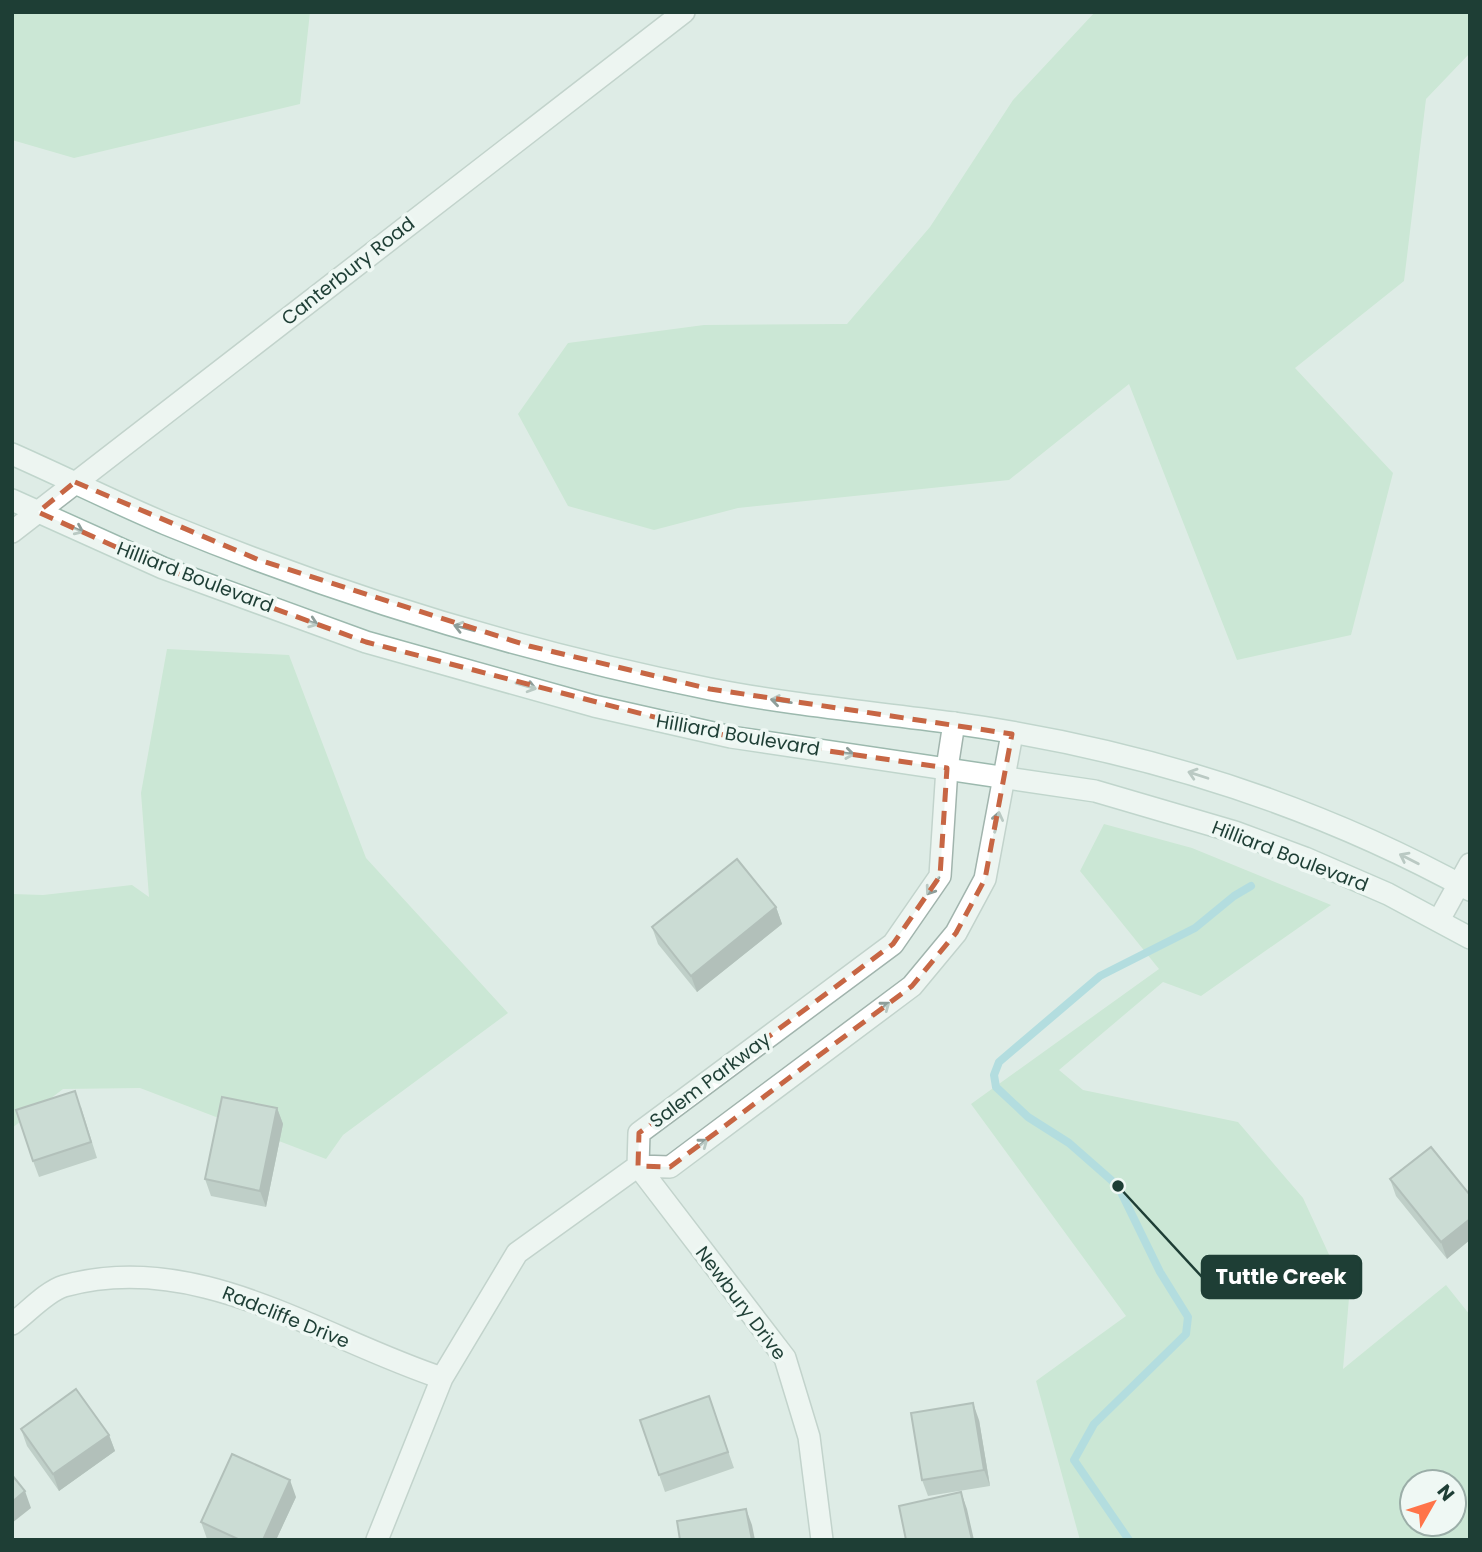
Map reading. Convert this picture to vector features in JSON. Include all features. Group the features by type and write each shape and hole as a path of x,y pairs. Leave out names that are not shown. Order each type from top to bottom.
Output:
{"street":[{"name":"Canterbury Road","path":"12,532 684,12"},
{"name":"Hilliard Boulevard","path":"12,454 165,523 259,560 434,620 529,646 710,689 872,715 954,723 1173,767 1320,818 1465,888"},
{"name":"Hilliard Boulevard","path":"12,500 163,568 366,642 594,706 731,737 1095,791 1235,832 1305,858 1439,920 1470,938"},
{"name":"Salem Parkway","path":"638,1166 639,1133 893,943 940,876 947,768 954,723"},
{"path":"377,1540 442,1378 517,1253 638,1166 670,1167 912,986 956,933 985,879 1006,778 1012,734"},
{"path":"1439,920 1465,888 1470,864"},
{"name":"Newbury Drive","path":"638,1166 785,1358 809,1437 822,1540"},
{"name":"Radcliffe Drive","path":"12,1324 62,1287 140,1276 221,1289 397,1363 442,1378"}],"highlighted area":[{"path":"75,482 259,560 529,646 710,689 1012,734 985,879 956,933 912,986 670,1167 638,1166 639,1133 893,944 940,876 947,768 731,737 366,642 163,568 38,512"}],"green space":[{"path":"12,12 310,12 300,104 74,158 12,140"},
{"path":"1095,12 1470,12 1470,53 1426,99 1404,281 1295,368 1393,473 1351,635 1237,660 1129,384 1009,480 738,508 654,530 568,506 518,414 568,343 704,325 847,324 930,227 1013,100"},
{"path":"167,649 289,655 366,858 508,1013 343,1135 326,1159 140,1088 63,1089 12,1128 12,894 43,895 132,885 149,897 141,793"},
{"path":"1104,824 1192,848 1331,905 1201,996 1163,982 1059,1070 1083,1090 1238,1122 1303,1198 1349,1298 1343,1369 1446,1285 1470,1315 1470,1540 1080,1540 1036,1381 1126,1316 971,1104 1159,969 1080,871"}],"building":[{"path":"737,859 776,907 691,976 652,927"},
{"path":"75,1091 91,1142 33,1161 16,1110"},
{"path":"222,1097 277,1108 260,1191 205,1179"},
{"path":"1431,1147 1470,1195 1470,1219 1441,1242 1390,1179"},
{"path":"76,1389 109,1435 53,1474 21,1429"},
{"path":"709,1396 728,1452 659,1475 640,1420"},
{"path":"973,1403 984,1470 922,1480 911,1413"},
{"path":"232,1454 290,1480 263,1540 240,1540 201,1522"},
{"path":"12,1475 25,1491 12,1502"},
{"path":"961,1492 972,1540 906,1540 899,1506"},
{"path":"746,1509 752,1540 680,1540 677,1521"}],"waterway":[{"path":"1129,1540 1074,1460 1094,1424 1186,1334 1188,1317 1160,1272 1118,1186 1069,1143 1028,1117 996,1087 994,1075 999,1062 1100,976 1195,928 1234,896 1251,886"}],"place":[{"name":"Tuttle Creek","path":"1118,1186"}]}
